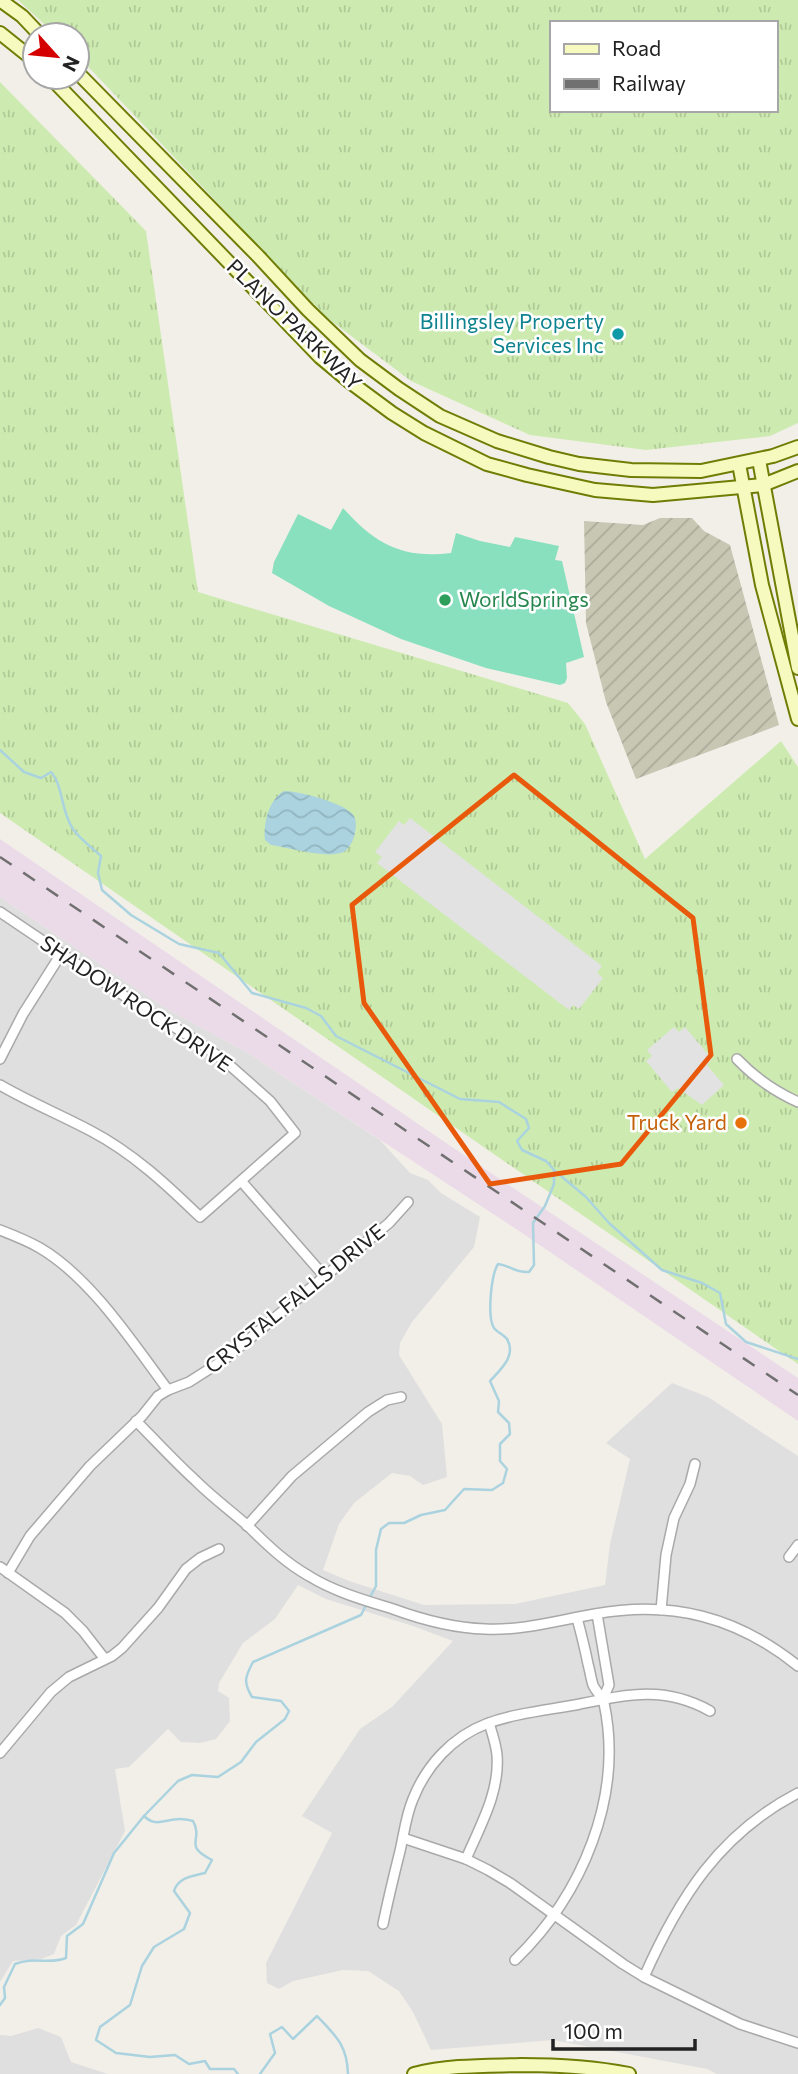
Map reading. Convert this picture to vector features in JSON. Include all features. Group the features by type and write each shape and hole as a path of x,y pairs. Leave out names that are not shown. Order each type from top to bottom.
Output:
{"main road":[{"path":"0,0 27,21"},
{"path":"0,33 21,50"},
{"name":"PLANO PARKWAY","path":"91,86 360,360 440,416 497,441 549,457 579,464 631,470 701,471 759,460 798,447"},
{"name":"PLANO PARKWAY","path":"64,91 320,357 392,413 424,433 487,464 595,491 653,495 744,489 763,485 798,471"},
{"path":"759,460 798,668"},
{"path":"739,464 762,585 798,719"},
{"path":"414,2074 484,2065 555,2065 592,2067 629,2074"}],"street":[{"name":"SHADOW ROCK DRIVE","path":"0,912 126,997 171,1023 226,1062 270,1101 295,1133 242,1182"},
{"path":"0,1059 23,1014 61,954"},
{"path":"737,1059 755,1078 798,1101"},
{"path":"0,1085 92,1131 127,1153 164,1182 200,1217 242,1182 325,1277"},
{"name":"CRYSTAL FALLS DRIVE","path":"4,1570 81,1476 136,1422 158,1396 189,1382 225,1359 393,1220 408,1202"},
{"path":"0,1230 40,1248 78,1277 126,1333 168,1390"},
{"path":"247,1526 292,1476 368,1412 387,1400 401,1397"},
{"path":"136,1422 197,1483 278,1555 335,1590 437,1623 486,1630 526,1627 631,1609 690,1613 733,1626 770,1646 798,1666"},
{"path":"662,1610 666,1555 674,1518 690,1484 695,1464"},
{"path":"789,1557 798,1545"},
{"path":"0,1753 51,1692 69,1677 112,1656 137,1633 186,1569 200,1558 219,1549"},
{"path":"4,1570 65,1613 104,1658"},
{"path":"597,1614 609,1685 603,1699"},
{"path":"515,1960 554,1915 584,1864 601,1811 607,1776 608,1732 603,1699 593,1685 577,1618"},
{"path":"383,1924 413,1800 431,1767 448,1747 458,1740 489,1723 603,1699 661,1694 687,1699 710,1711"},
{"path":"466,1859 496,1780 497,1757 489,1723"},
{"path":"643,1977 661,1938 712,1859 738,1833 797,1797"},
{"path":"403,1838 466,1859 510,1883 643,1977 740,2024 798,2043"}],"highlighted area":[{"path":"514,775 693,918 711,1055 621,1164 490,1184 364,1003 352,905"}],"shaded area":[{"path":"660,518 692,518 704,531 730,545 779,725 636,779 606,702 586,623 584,521 643,525"},
{"path":"410,818 602,966 597,973 603,978 579,1009 573,1005 569,1010 377,863 382,857 375,852 399,821 404,825"},
{"path":"0,839 452,1147 798,1378 798,1421 522,1233 248,1053 167,1009 0,897"},
{"path":"0,897 167,1009 248,1053 380,1140 410,1173 428,1180 441,1193 480,1217 474,1247 412,1322 400,1343 399,1355 442,1424 447,1477 423,1485 410,1476 392,1473 354,1503 339,1524 323,1570 424,1605 515,1604 605,1585 610,1544 630,1459 606,1443 672,1383 708,1397 798,1456 798,2074 717,2074 707,2069 553,2040 431,2050 413,2012 399,1991 368,1971 343,1970 293,1981 279,1989 267,1983 266,1963 332,1833 302,1816 360,1729 392,1707 453,1641 326,1599 298,1585 275,1619 243,1643 219,1683 218,1691 229,1698 230,1721 216,1739 200,1743 181,1742 168,1729 129,1767 115,1769 125,1831 76,1925 61,1936 54,1954 41,1959 13,1961 0,1982"},
{"path":"674,1027 679,1032 685,1027 712,1059 707,1065 724,1085 702,1105 678,1088 672,1092 646,1061 652,1056 647,1050"},
{"path":"38,2028 61,2037 71,2062 108,2074 0,2074 0,2035 11,2036"}],"green space":[{"path":"18,0 798,0 798,423 770,436 646,450 530,435 411,381 326,317 91,70 91,21 41,21"},
{"path":"0,82 146,231 198,592 568,703 585,724 645,859 781,741 798,767 798,1364 0,813"},
{"name":"WorldSprings","path":"343,508 379,540 418,554 451,553 456,533 510,547 515,537 559,546 555,560 562,561 584,657 566,663 567,678 565,683 560,685 486,668 401,639 329,606 272,573 274,562 298,514 331,530"}],"water":[{"path":"284,791 322,799 349,811 354,816 356,826 348,849 334,854 316,853 271,845 265,840 268,812 274,800"}],"waterway":[{"path":"0,750 24,772 41,778 51,772 55,777 73,829 101,856 98,873 102,890 131,915 179,944 219,953 252,993 306,1008 321,1016 336,1036 460,1099 499,1102 526,1119 529,1128 517,1141 522,1150 546,1161 554,1170 554,1184 545,1206 533,1223 534,1265 529,1272 524,1272 498,1264 492,1286 492,1323 510,1345 509,1357 490,1381 499,1401 498,1412 509,1423 510,1434 500,1444 500,1461 507,1469 503,1483 492,1490 464,1489 445,1510 421,1515 404,1523 389,1523 381,1529 376,1550 376,1586 369,1599"},
{"path":"555,1171 662,1270 702,1283 720,1293 726,1324 746,1342 798,1359"},
{"path":"0,2005 5,1998 4,1987 15,1964 66,1958 67,1936 83,1924 114,1853 144,1816 178,1781 192,1775 218,1777 241,1762 256,1742 285,1719 289,1711 281,1701 252,1697 246,1680 253,1662 361,1615 366,1605"},
{"path":"144,1816 153,1822 180,1819 193,1821 196,1828 196,1846 203,1855 212,1860 205,1873 186,1878 176,1886 174,1891 190,1913 184,1929 154,1947 142,1966 130,2005 100,2027 96,2040 116,2053 150,2057 175,2055 189,2064 205,2061 210,2069 234,2069 238,2074"},
{"path":"260,2074 275,2053 270,2034 282,2027 293,2039 317,2016 343,2048 348,2074"}],"railway":[{"path":"0,857 798,1395"}],"place":[{"name":"Billingsley Property Services Inc","path":"618,334"},
{"name":"WorldSprings","path":"445,600"},
{"name":"Truck Yard","path":"741,1123"}]}
